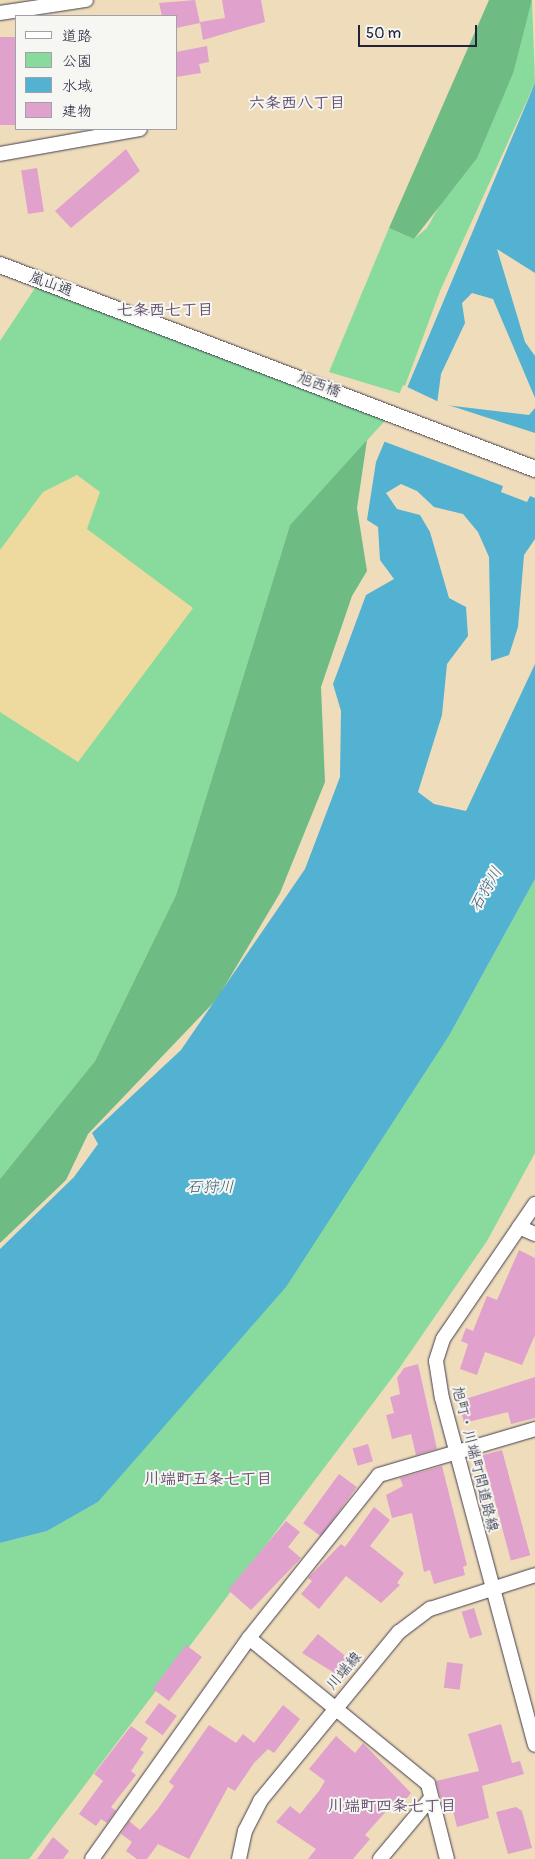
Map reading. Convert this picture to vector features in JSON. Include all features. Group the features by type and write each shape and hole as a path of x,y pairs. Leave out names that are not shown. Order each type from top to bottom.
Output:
{"street":[{"path":"0,12 86,0"},
{"path":"0,154 134,130"},
{"name":"嵐山通","path":"0,265 102,303"},
{"name":"旭西橋","path":"102,303 535,469"},
{"name":"旭町・川端町間道路線","path":"535,1204 443,1339 436,1361 490,1586 535,1745"},
{"path":"519,1227 535,1234"},
{"path":"92,1859 249,1638 379,1474 456,1450 535,1429"},
{"name":"川端線","path":"239,1859 245,1831 260,1801 335,1705 399,1632 430,1609 490,1586 535,1575"},
{"path":"249,1638 335,1705 428,1784 447,1859"},
{"path":"521,1693 535,1690"},
{"path":"380,1859 431,1798"}],"green space":[{"path":"489,0 532,0 514,71 477,158 414,239 389,228"},
{"path":"532,0 535,83 440,291 402,394 329,372 389,228 414,239 427,228 514,71"},
{"path":"41,279 392,413 290,525 176,895 95,1061 0,1179 0,341"},
{"path":"367,440 357,508 367,571 352,596 321,687 325,782 280,893 217,999 88,1134 66,1180 0,1243 0,1179 95,1061 176,895 290,525"},
{"path":"535,879 535,1153 487,1241 398,1370 29,1859 0,1859 0,1543 47,1531 98,1502 183,1402 450,1034"}],"sand":[{"path":"77,475 100,492 87,529 193,608 78,762 0,712 0,550 43,492"}],"water":[{"name":"石狩川","path":"535,83 535,273 497,249 525,342 535,356 535,398 493,299 472,293 462,303 465,323 441,374 437,404 529,415 535,408 535,539 524,555 518,627 509,655 491,661 489,557 478,532 463,514 434,507 417,491 401,484 386,493 397,509 420,515 430,532 449,598 466,607 468,636 447,664 442,715 418,792 434,804 466,811 535,664 535,879 450,1034 286,1287 98,1502 47,1531 0,1543 0,1249 74,1177 98,1144 92,1133 181,1050 305,869 340,777 341,711 333,684 366,595 394,579 380,560 378,527 367,520 376,462"}],"pier":[{"path":"403,385 439,402 535,433 535,498 530,496 527,502 501,492 503,486 380,440"}],"building":[{"path":"195,0 200,23 178,28 178,15 162,15 159,3"},
{"path":"222,0 261,0 265,22 203,40 200,22 225,18"},
{"path":"0,37 15,37 15,125 0,125"},
{"path":"207,46 209,62 199,64 201,73 178,77 178,52"},
{"path":"126,149 140,171 71,228 55,211"},
{"path":"37,168 44,211 28,214 21,171"},
{"path":"519,1250 535,1258 535,1335 522,1365 485,1352 477,1375 460,1369 468,1344 461,1341 466,1328 473,1331 487,1296 497,1300"},
{"path":"418,1364 437,1449 416,1455 411,1434 392,1439 386,1415 394,1413 390,1397 400,1394 397,1378 404,1368"},
{"path":"535,1377 535,1418 511,1424 508,1412 464,1423 459,1401"},
{"path":"368,1444 373,1461 358,1466 353,1448"},
{"path":"502,1450 530,1555 511,1560 483,1455"},
{"path":"442,1466 467,1565 463,1567 465,1575 434,1584 430,1570 424,1572 412,1513 392,1518 386,1495 403,1486 400,1478"},
{"path":"339,1474 357,1487 321,1536 303,1523"},
{"path":"374,1507 390,1520 370,1546 404,1573 397,1583 400,1585 381,1603 346,1576 319,1609 301,1594 312,1581 308,1578 341,1544 345,1547"},
{"path":"286,1521 300,1532 288,1547 301,1558 251,1610 228,1590"},
{"path":"474,1608 482,1635 470,1639 462,1612"},
{"path":"318,1634 353,1662 341,1677 302,1653"},
{"path":"186,1645 202,1657 169,1701 153,1689"},
{"path":"447,1662 463,1664 460,1690 444,1688"},
{"path":"159,1703 177,1716 163,1735 145,1722"},
{"path":"283,1705 300,1719 274,1753 268,1749 254,1763 235,1791 228,1787 189,1859 158,1844 147,1859 137,1859 126,1851 132,1842 121,1834 129,1821 140,1830 157,1810 174,1786 169,1782 209,1725 236,1743 243,1734 254,1743"},
{"path":"501,1724 512,1763 520,1761 524,1774 482,1786 489,1818 457,1827 453,1811 445,1814 436,1781 479,1771 468,1734"},
{"path":"131,1726 148,1738 140,1750 144,1752 131,1771 136,1775 111,1807 116,1811 107,1823 101,1819 96,1826 79,1814 103,1781 94,1774"},
{"path":"336,1736 355,1753 363,1743 411,1793 395,1813 389,1808 365,1835 370,1839 353,1859 308,1859 316,1849 276,1822 290,1806 300,1814 319,1791 325,1781 309,1769"},
{"path":"516,1807 522,1811 532,1848 508,1854 496,1812"},
{"path":"53,1837 69,1851 63,1859 37,1859"}],"district":[{"name":"六条西八丁目","path":"297,103"},
{"name":"七条西七丁目","path":"165,310"},
{"name":"川端町五条七丁目","path":"208,1479"},
{"name":"川端町四条七丁目","path":"392,1806"}]}
